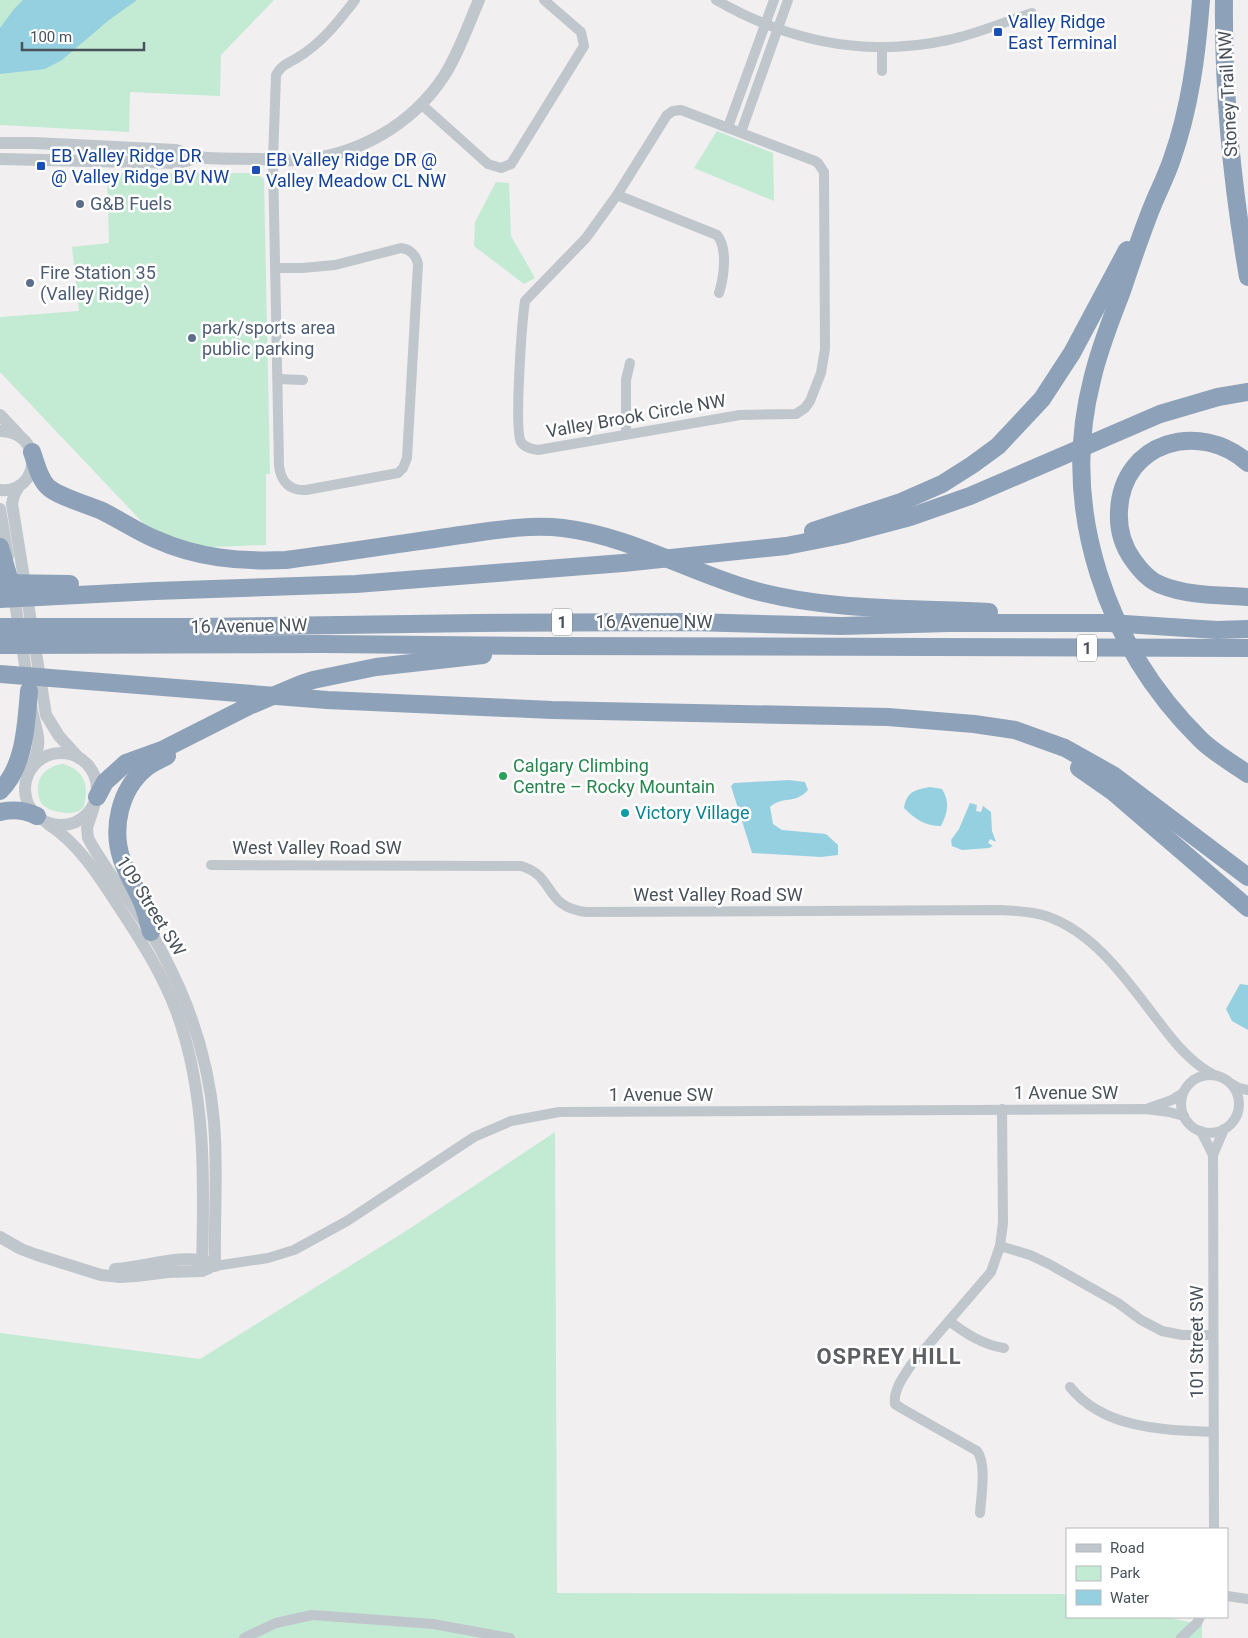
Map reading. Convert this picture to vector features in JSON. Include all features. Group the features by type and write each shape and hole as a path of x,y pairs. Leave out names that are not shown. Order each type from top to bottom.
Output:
{"highway":[{"path":"1201,0 1194,70 1172,160 1154,203 1098,356 1086,408 1081,445 1082,484 1091,544 1101,583 1114,617 1127,642 1155,688 1201,740 1248,774"},
{"name":"Stoney Trail NW","path":"1224,0 1227,112 1234,184 1248,277"},
{"path":"713,554 791,538 901,502 942,484 998,446 1042,399 1067,360 1154,203"},
{"path":"0,547 5,592 181,590 356,584 623,562 796,545 842,536 910,517 970,496 1160,414 1218,397 1248,392"},
{"path":"1248,464 1231,450 1212,443 1194,440 1170,442 1154,449 1137,463 1124,482 1119,504 1118,525 1126,550 1141,572 1160,585 1179,591 1248,597"},
{"path":"32,452 41,478 54,491 100,510 154,539 204,556 261,561 286,560 480,532 530,527 562,528 609,538 741,586 791,599 834,605 1033,615 1064,623"},
{"name":"16 Avenue NW","path":"0,627 690,622 841,626 949,623 1109,623 1217,630 1248,629"},
{"name":"16 Avenue NW","path":"0,645 324,644 1248,648"},
{"path":"96,800 105,782 126,763 162,750 249,706 313,680 376,667 546,646"},
{"path":"4,680 148,686 327,700 552,710 888,717 974,724 1014,730 1065,748 1113,775 1248,877"},
{"path":"0,791 10,778 22,747 29,691"},
{"path":"974,724 1036,747 1086,771 1248,908"},
{"path":"150,932 143,903 121,857 117,835 119,811 131,785 147,767 177,750 206,728"},
{"path":"0,798 29,771"},
{"path":"0,812 11,810 26,811 42,820"}],"street":[{"path":"275,268 324,267 401,248 409,250 416,257 418,274 406,458 403,468 398,473 298,490 288,486 282,478 279,466 275,268 274,160 276,75 278,70 287,63 323,40 355,0"},
{"path":"0,144 45,143 176,150 197,157 274,160 299,160 344,152 388,131 421,104 444,76 453,61 479,0"},
{"path":"421,104 488,164 501,168 511,164 584,46 581,32 544,0"},
{"path":"716,0 778,30 837,44 882,47 915,46 948,40 1032,12"},
{"path":"728,127 774,0"},
{"path":"740,132 788,0"},
{"path":"882,47 882,71"},
{"name":"Valley Brook Circle NW","path":"677,110 686,111 728,127 815,161 824,172 825,349 821,373 806,408 796,414 740,415 538,450 526,446 520,440 519,434 519,382 525,301 586,238 617,195 664,118 677,110"},
{"path":"0,159 181,162 197,157"},
{"path":"617,195 717,234 723,246 723,280 719,293"},
{"path":"626,434 626,380 630,363"},
{"path":"278,379 303,380"},
{"path":"0,415 22,437 32,452 33,460 29,474 19,486 12,504 46,715 59,736 89,766 96,778 96,800 87,815 75,823 62,826 42,820 28,806 25,793 26,780 39,748 39,736 5,592 0,509"},
{"path":"0,431 8,431 22,437"},
{"path":"0,490 19,486"},
{"path":"29,771 41,759 53,754 67,754 79,758"},
{"name":"109 Street SW","path":"96,800 87,828 88,838 94,850 165,956 183,996 199,1042 214,1122 215,1266"},
{"name":"109 Street SW","path":"42,820 61,832 100,877 145,947 177,1013 194,1071 201,1115 203,1162 202,1265"},
{"name":"West Valley Road SW","path":"211,864 521,866 539,875 554,898 563,906 574,911 586,912 1000,910 1034,913 1061,922 1091,942 1113,965 1166,1032 1192,1061 1214,1075"},
{"path":"1185,1053 1189,1064 1190,1078 1184,1091 1181,1105 1184,1116 1191,1126 1201,1132 1213,1133 1224,1129 1233,1122 1238,1112 1239,1100 1232,1084"},
{"path":"1184,1091 1198,1078 1214,1075 1239,1088 1248,1090"},
{"name":"1 Avenue SW","path":"1146,1110 1172,1100 1184,1091"},
{"path":"1238,1112 1248,1104"},
{"path":"980,1513 982,1472 980,1455 977,1451 901,1408 895,1404 894,1400 902,1380 912,1365 991,1272 1000,1246 1002,1223 1002,1109"},
{"name":"1 Avenue SW","path":"215,1266 268,1258 308,1244 347,1221 474,1137 505,1124 529,1117 559,1112 1002,1109 1146,1110 1169,1112 1184,1116"},
{"name":"101 Street SW","path":"1214,1528 1213,1155 1224,1129"},
{"name":"101 Street SW","path":"1201,1132 1213,1155"},
{"path":"0,1237 37,1255 78,1266 117,1269 176,1261 215,1266"},
{"path":"1000,1246 1030,1255 1050,1264 1162,1331 1182,1335 1213,1335"},
{"path":"949,1321 964,1332 986,1343 1004,1348"},
{"path":"1070,1387 1087,1405 1118,1420 1149,1428 1213,1432"},
{"path":"1228,1596 1248,1599"},
{"path":"244,1638 276,1622 312,1615 433,1624 510,1638"},
{"path":"1181,1638 1199,1618"}],"green space":[{"path":"0,0 274,0 221,55 220,96 130,92 129,132 0,125"},
{"path":"717,131 773,153 774,201 694,168"},
{"path":"107,173 255,173 264,179 270,474 266,474 266,545 211,547 175,542 145,525 0,372 0,317 79,311 72,247 109,243"},
{"path":"496,182 509,183 511,236 535,278 524,284 474,246 475,222"},
{"path":"63,764 76,770 85,785 86,798 84,805 77,812 65,813 52,810 43,805 39,797 39,780 44,772"},
{"path":"555,1132 557,1593 1061,1594 1066,1595 1066,1618 1170,1618 1202,1625 1202,1638 0,1638 0,1333 200,1359 406,1231"}],"water":[{"path":"23,0 137,0 109,20 62,60 45,69 0,74 0,28"},
{"path":"789,780 805,782 808,790 803,795 794,799 780,801 770,807 773,824 782,830 826,834 838,845 838,855 821,857 752,853 731,786 734,783"},
{"path":"930,787 942,789 946,798 947,812 941,826 930,825 921,821 904,808 907,798 912,792"},
{"path":"970,803 977,805 976,811 981,812 983,806 991,812 992,831 996,842 990,839 988,843 993,846 989,848 962,850 952,846 951,840 959,829"},
{"path":"1240,984 1248,985 1248,1030 1232,1021 1226,1009"}],"place":[{"name":"Valley Ridge East Terminal","path":"998,32"},
{"name":"EB Valley Ridge DR @ Valley Ridge BV NW","path":"41,166"},
{"name":"EB Valley Ridge DR @ Valley Meadow CL NW","path":"256,170"},
{"name":"G&B Fuels","path":"80,204"},
{"name":"Fire Station 35 (Valley Ridge)","path":"30,283"},
{"name":"park/sports area public parking","path":"192,338"},
{"name":"Calgary Climbing Centre – Rocky Mountain","path":"503,776"},
{"name":"Victory Village","path":"625,813"}],"district":[{"name":"OSPREY HILL","path":"889,1356"}]}
